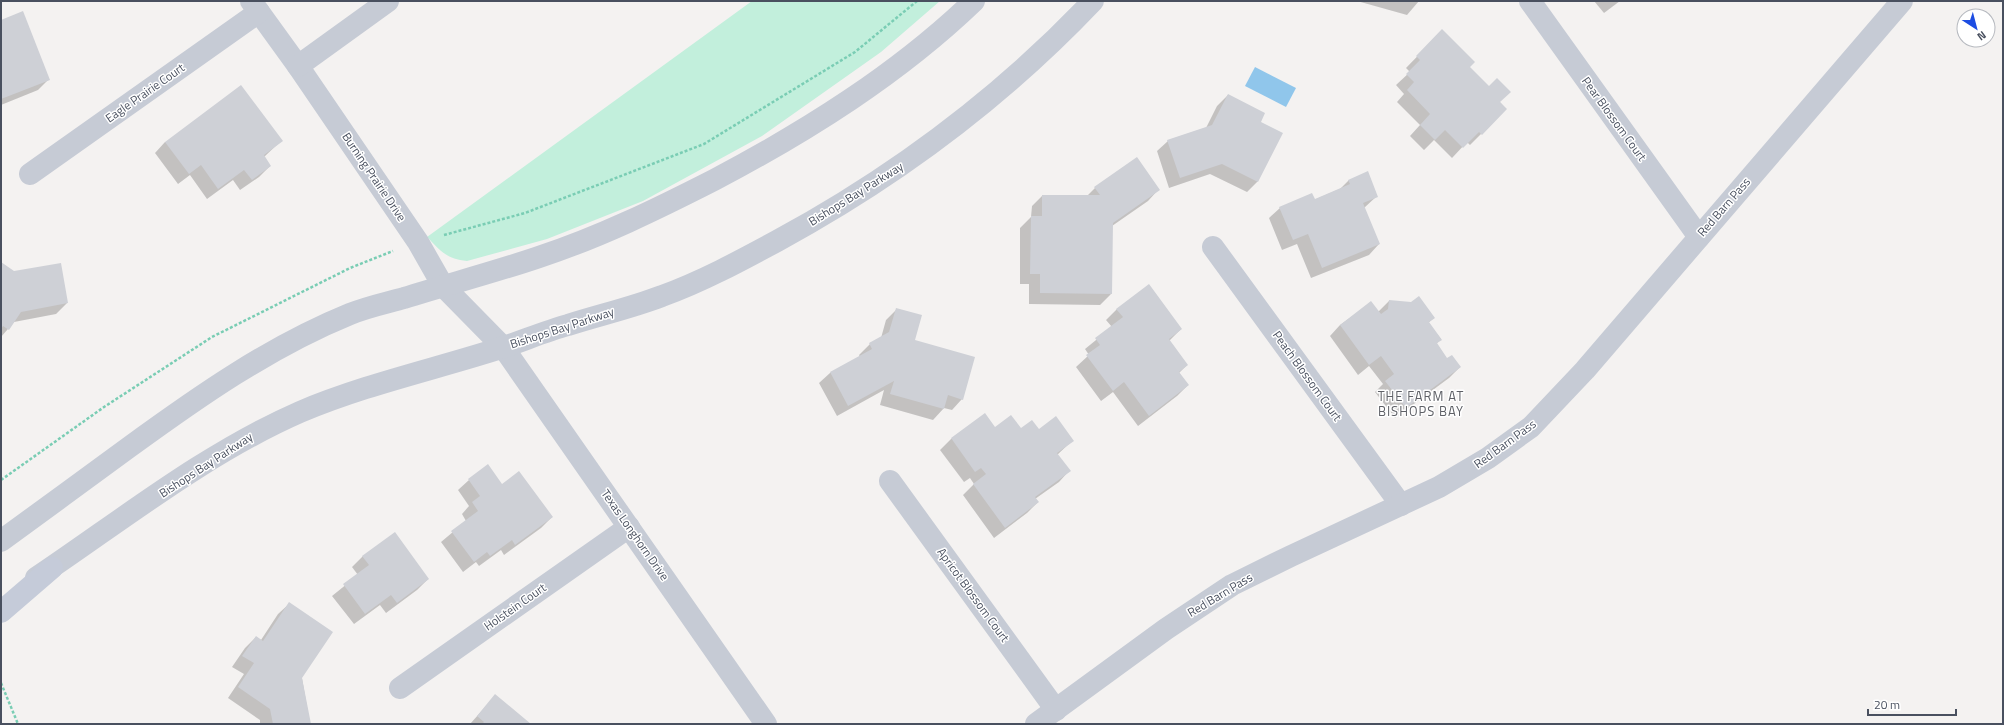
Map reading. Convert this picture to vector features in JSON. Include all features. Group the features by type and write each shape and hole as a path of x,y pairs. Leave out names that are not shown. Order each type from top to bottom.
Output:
{"main road":[{"path":"1,612 52,568"}],"street":[{"path":"298,66 388,1"},
{"path":"1,541 183,408 248,366 286,344 351,314 538,257 615,229 739,166 790,138 895,69 974,1"},
{"name":"Bishops Bay Parkway","path":"1,602 219,454 252,434 345,395 503,347 566,325 661,296 756,252 820,217 896,169 962,121 1024,69 1093,1"},
{"name":"Pear Blossom Court","path":"1530,1 1699,236"},
{"name":"Red Barn Pass","path":"1036,724 1166,629 1232,585 1291,556 1439,488 1482,462 1530,427 1585,370 1902,1"},
{"name":"Burning Prairie Drive","path":"255,6 298,66 418,242 442,286 503,347"},
{"name":"Eagle Prairie Court","path":"30,174 255,6"},
{"name":"Peach Blossom Court","path":"1213,247 1401,505"},
{"name":"Texas Longhorn Drive","path":"503,347 766,724"},
{"name":"Apricot Blossom Court","path":"890,481 1056,710"},
{"name":"Holstein Court","path":"400,688 629,527"}],"path":[{"path":"1,480 104,407 212,337 350,268 418,242 525,213 704,144 855,52 917,1"},
{"path":"1,683 18,724"}],"green space":[{"path":"752,1 940,1 881,52 762,136 643,201 547,239 467,261 444,254 427,237"}],"water":[{"path":"1255,67 1296,88 1286,107 1245,86"}],"building":[{"path":"23,11 50,80 1,99 1,20"},
{"path":"1442,29 1475,62 1470,67 1489,86 1497,78 1511,92 1500,102 1507,109 1482,135 1479,132 1463,148 1445,130 1435,140 1420,125 1430,114 1407,90 1414,82 1406,74 1420,60 1416,56"},
{"path":"241,85 283,141 264,155 271,166 252,180 244,170 218,189 201,165 189,174 165,142"},
{"path":"1228,94 1265,113 1261,122 1283,133 1258,182 1222,164 1180,178 1167,140 1212,125"},
{"path":"1137,157 1160,190 1113,223 1112,294 1040,293 1040,274 1030,274 1031,216 1042,216 1042,195 1100,195 1094,187"},
{"path":"1368,171 1378,197 1363,203 1380,244 1322,268 1308,234 1293,240 1279,207 1312,193 1315,199 1350,184 1348,180"},
{"path":"1,262 14,271 61,263 68,303 21,312 9,330 3,326 1,329"},
{"path":"1149,284 1182,329 1169,339 1188,365 1179,372 1189,385 1149,416 1124,382 1113,391 1086,355 1100,345 1095,338 1123,317 1116,309"},
{"path":"1419,296 1435,318 1429,322 1442,340 1437,343 1447,358 1452,355 1461,367 1406,408 1385,381 1394,374 1381,356 1369,365 1340,325 1371,301 1381,314 1388,309 1389,300 1411,302"},
{"path":"896,308 922,315 915,340 975,357 963,400 948,395 944,409 890,394 894,381 848,406 830,372 872,349 869,343 889,332"},
{"path":"985,413 995,427 1011,415 1021,428 1032,420 1039,429 1056,416 1074,441 1057,453 1071,471 1035,497 1039,502 1005,528 973,484 986,474 981,468 975,472 951,438"},
{"path":"488,464 502,484 519,471 553,517 515,545 512,540 490,556 487,552 474,562 451,531 478,511 472,502 480,496 468,479"},
{"path":"395,532 429,579 397,603 391,595 365,614 343,584 369,565 362,556"},
{"path":"289,602 333,632 302,678 311,724 273,724 270,709 238,687 254,663 242,656 256,636 263,641"},
{"path":"495,694 531,724 482,724 484,722 477,716"}],"district":[{"name":"THE FARM AT BISHOPS BAY","path":"1421,404"}]}
